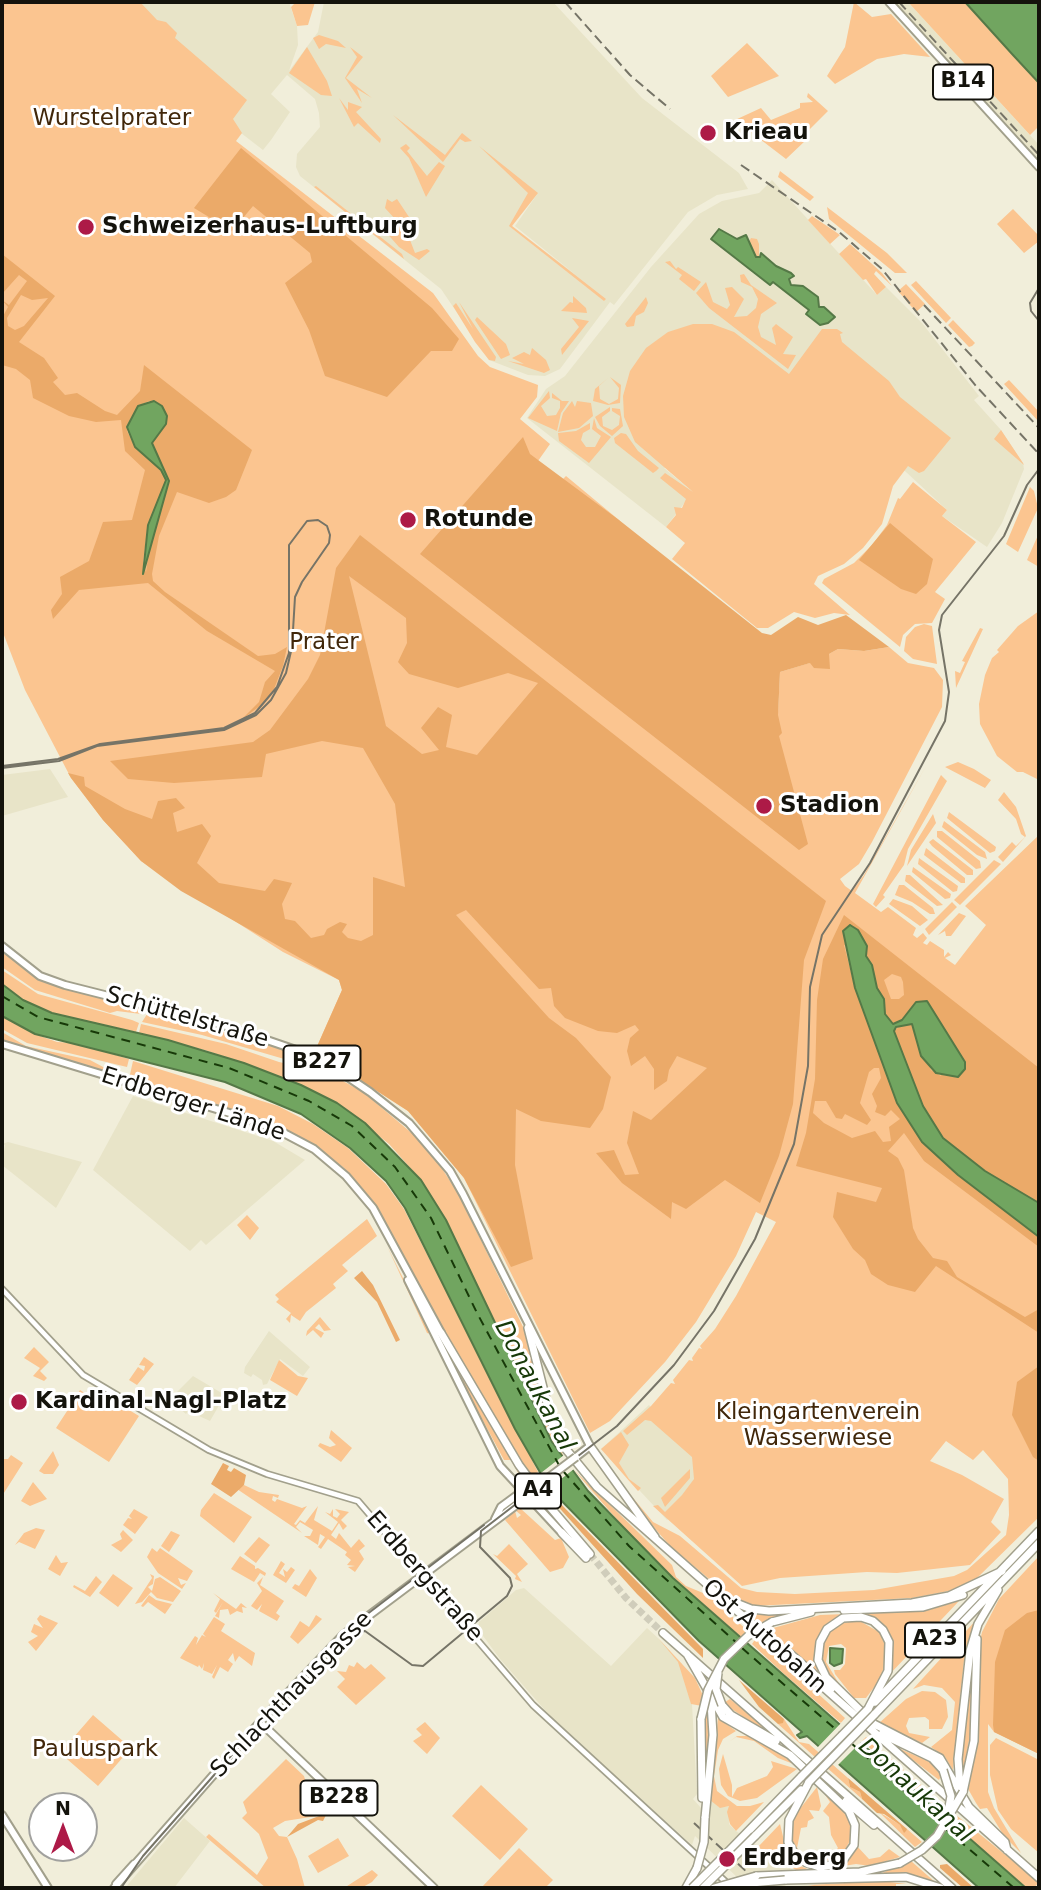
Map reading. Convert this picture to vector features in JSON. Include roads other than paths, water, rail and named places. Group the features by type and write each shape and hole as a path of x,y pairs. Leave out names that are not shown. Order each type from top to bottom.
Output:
{"highway":[{"name":"Ost Autobahn","path":"528,1328 539,1362 550,1418 565,1448 597,1488 1039,1878"},
{"name":"A4","path":"441,1333 493,1423 550,1507 588,1556 562,1533"},
{"path":"590,1446 659,1544"},
{"name":"A23","path":"871,1712 1039,1531"},
{"name":"A23","path":"704,1888 805,1779 1039,1543"},
{"path":"716,1594 751,1609 769,1611 912,1603 949,1596 1002,1571"},
{"path":"686,1888 700,1857 705,1818 701,1719 708,1690 720,1666 741,1642 772,1622 808,1612 942,1604 974,1590 1002,1571"},
{"path":"961,1794 957,1767 972,1642 1003,1581"},
{"path":"871,1712 888,1671 889,1642 883,1630 873,1621 861,1617 843,1618 827,1629 820,1642 818,1660 826,1677 874,1724 940,1758 975,1815 1005,1842 1007,1850"},
{"path":"714,1888 750,1877 868,1871 900,1863 928,1845 946,1825 967,1779 974,1741 975,1653 983,1618"},
{"path":"663,1633 950,1888"},
{"path":"762,1635 770,1637 878,1732 897,1744 932,1758 943,1770 951,1796 946,1825"},
{"path":"687,1654 711,1702 727,1721 797,1760 845,1805 854,1820 856,1837 849,1853 832,1865 819,1867 805,1862 794,1853 788,1842 789,1820 805,1779"},
{"path":"720,1666 716,1689 722,1705 731,1715 793,1753 950,1888"},
{"path":"705,1804 713,1735 711,1702"},
{"name":"A23","path":"692,1888 752,1834"},
{"path":"730,1888 751,1882 906,1877 942,1888"}],"main road":[{"name":"B14","path":"889,2 1039,167"},
{"name":"Schüttelstraße","path":"2,946 40,975 266,1039 335,1069 409,1123 450,1171 590,1446"},
{"name":"Erdberger Lände","path":"2,1044 236,1115 302,1142 331,1162 363,1194 386,1230 406,1272 441,1333"},
{"name":"Erdberger Lände","path":"406,1272 410,1287 494,1456 503,1470 530,1492 562,1533"},
{"name":"Schlachthausgasse","path":"114,1888 260,1722 343,1635 495,1519 501,1507 520,1493 530,1492 590,1446"},
{"name":"B228","path":"260,1722 434,1888"},
{"path":"2,1815 48,1888"}],"street":[{"name":"Erdbergstraße","path":"2,1289 83,1375 209,1450 272,1476 358,1501 542,1714 730,1888"}],"water":[{"path":"965,2 1039,2 1039,83 1013,55"},
{"path":"719,229 737,239 746,235 756,257 760,257 761,253 776,266 791,273 794,276 789,279 791,285 803,286 818,297 819,307 824,307 835,317 820,325 806,314 809,310 773,282 770,285 711,239"},
{"path":"154,401 162,406 167,416 166,424 152,443 169,481 143,574 148,525 166,480 161,470 135,447 127,427 138,406"},
{"path":"850,925 858,930 867,946 866,956 872,965 877,988 884,999 885,1014 893,1024 902,1020 916,1002 927,1001 965,1062 965,1069 958,1077 936,1073 921,1056 912,1024 896,1027 894,1031 923,1106 943,1138 985,1171 1039,1203 1039,1237 958,1175 922,1142 897,1103 855,988 843,931"},
{"name":"Donaukanal","path":"2,984 23,1000 52,1013 168,1040 244,1063 301,1085 337,1103 365,1123 421,1180 446,1220 552,1442 588,1491 673,1578 1026,1888 979,1888 807,1736 800,1738 797,1735 802,1732 699,1641 549,1488 515,1429 405,1208 386,1181 350,1148 301,1114 225,1082 35,1034 2,1016"},
{"path":"830,1648 843,1649 842,1663 834,1666 830,1663"}],"tunnel":[{"path":"590,1554 626,1598 663,1633"}],"tram line":[{"path":"1039,288 1030,303 1031,311 1039,321"},
{"path":"121,1888 143,1856 251,1733 347,1633 365,1631 412,1665 423,1666 507,1596 512,1586 510,1578 480,1547 481,1531 617,1426 674,1365 714,1311 755,1239 794,1144 808,1066 810,987 822,935 870,863 945,721 949,692 939,630 942,615 1004,536 1027,485 1039,469"},
{"path":"2,766 58,759 100,744 224,728 255,713 277,687 289,653 289,545 307,521 318,520 327,526 329,543 295,597 292,647 286,673 271,700 256,715 224,730 97,746 59,761 2,768"},
{"path":"345,1631 484,1525"}],"railway":[{"path":"565,2 630,75 670,109"},
{"path":"899,2 1039,155"},
{"path":"741,165 839,232 882,269 976,386 1039,454"},
{"path":"924,305 1039,428"},
{"path":"694,1823 764,1888"}],"place":[{"name":"Krieau","path":"708,133"},
{"name":"Schweizerhaus-Luftburg","path":"86,227"},
{"name":"Rotunde","path":"408,520"},
{"name":"Stadion","path":"764,806"},
{"name":"Kardinal-Nagl-Platz","path":"19,1402"},
{"name":"Erdberg","path":"727,1859"}],"park label":[{"name":"Wurstelprater","path":"112,119"},
{"name":"Prater","path":"324,643"},
{"name":"Kleingartenverein Wasserwiese","path":"818,1426"},
{"name":"Pauluspark","path":"95,1750"}]}
